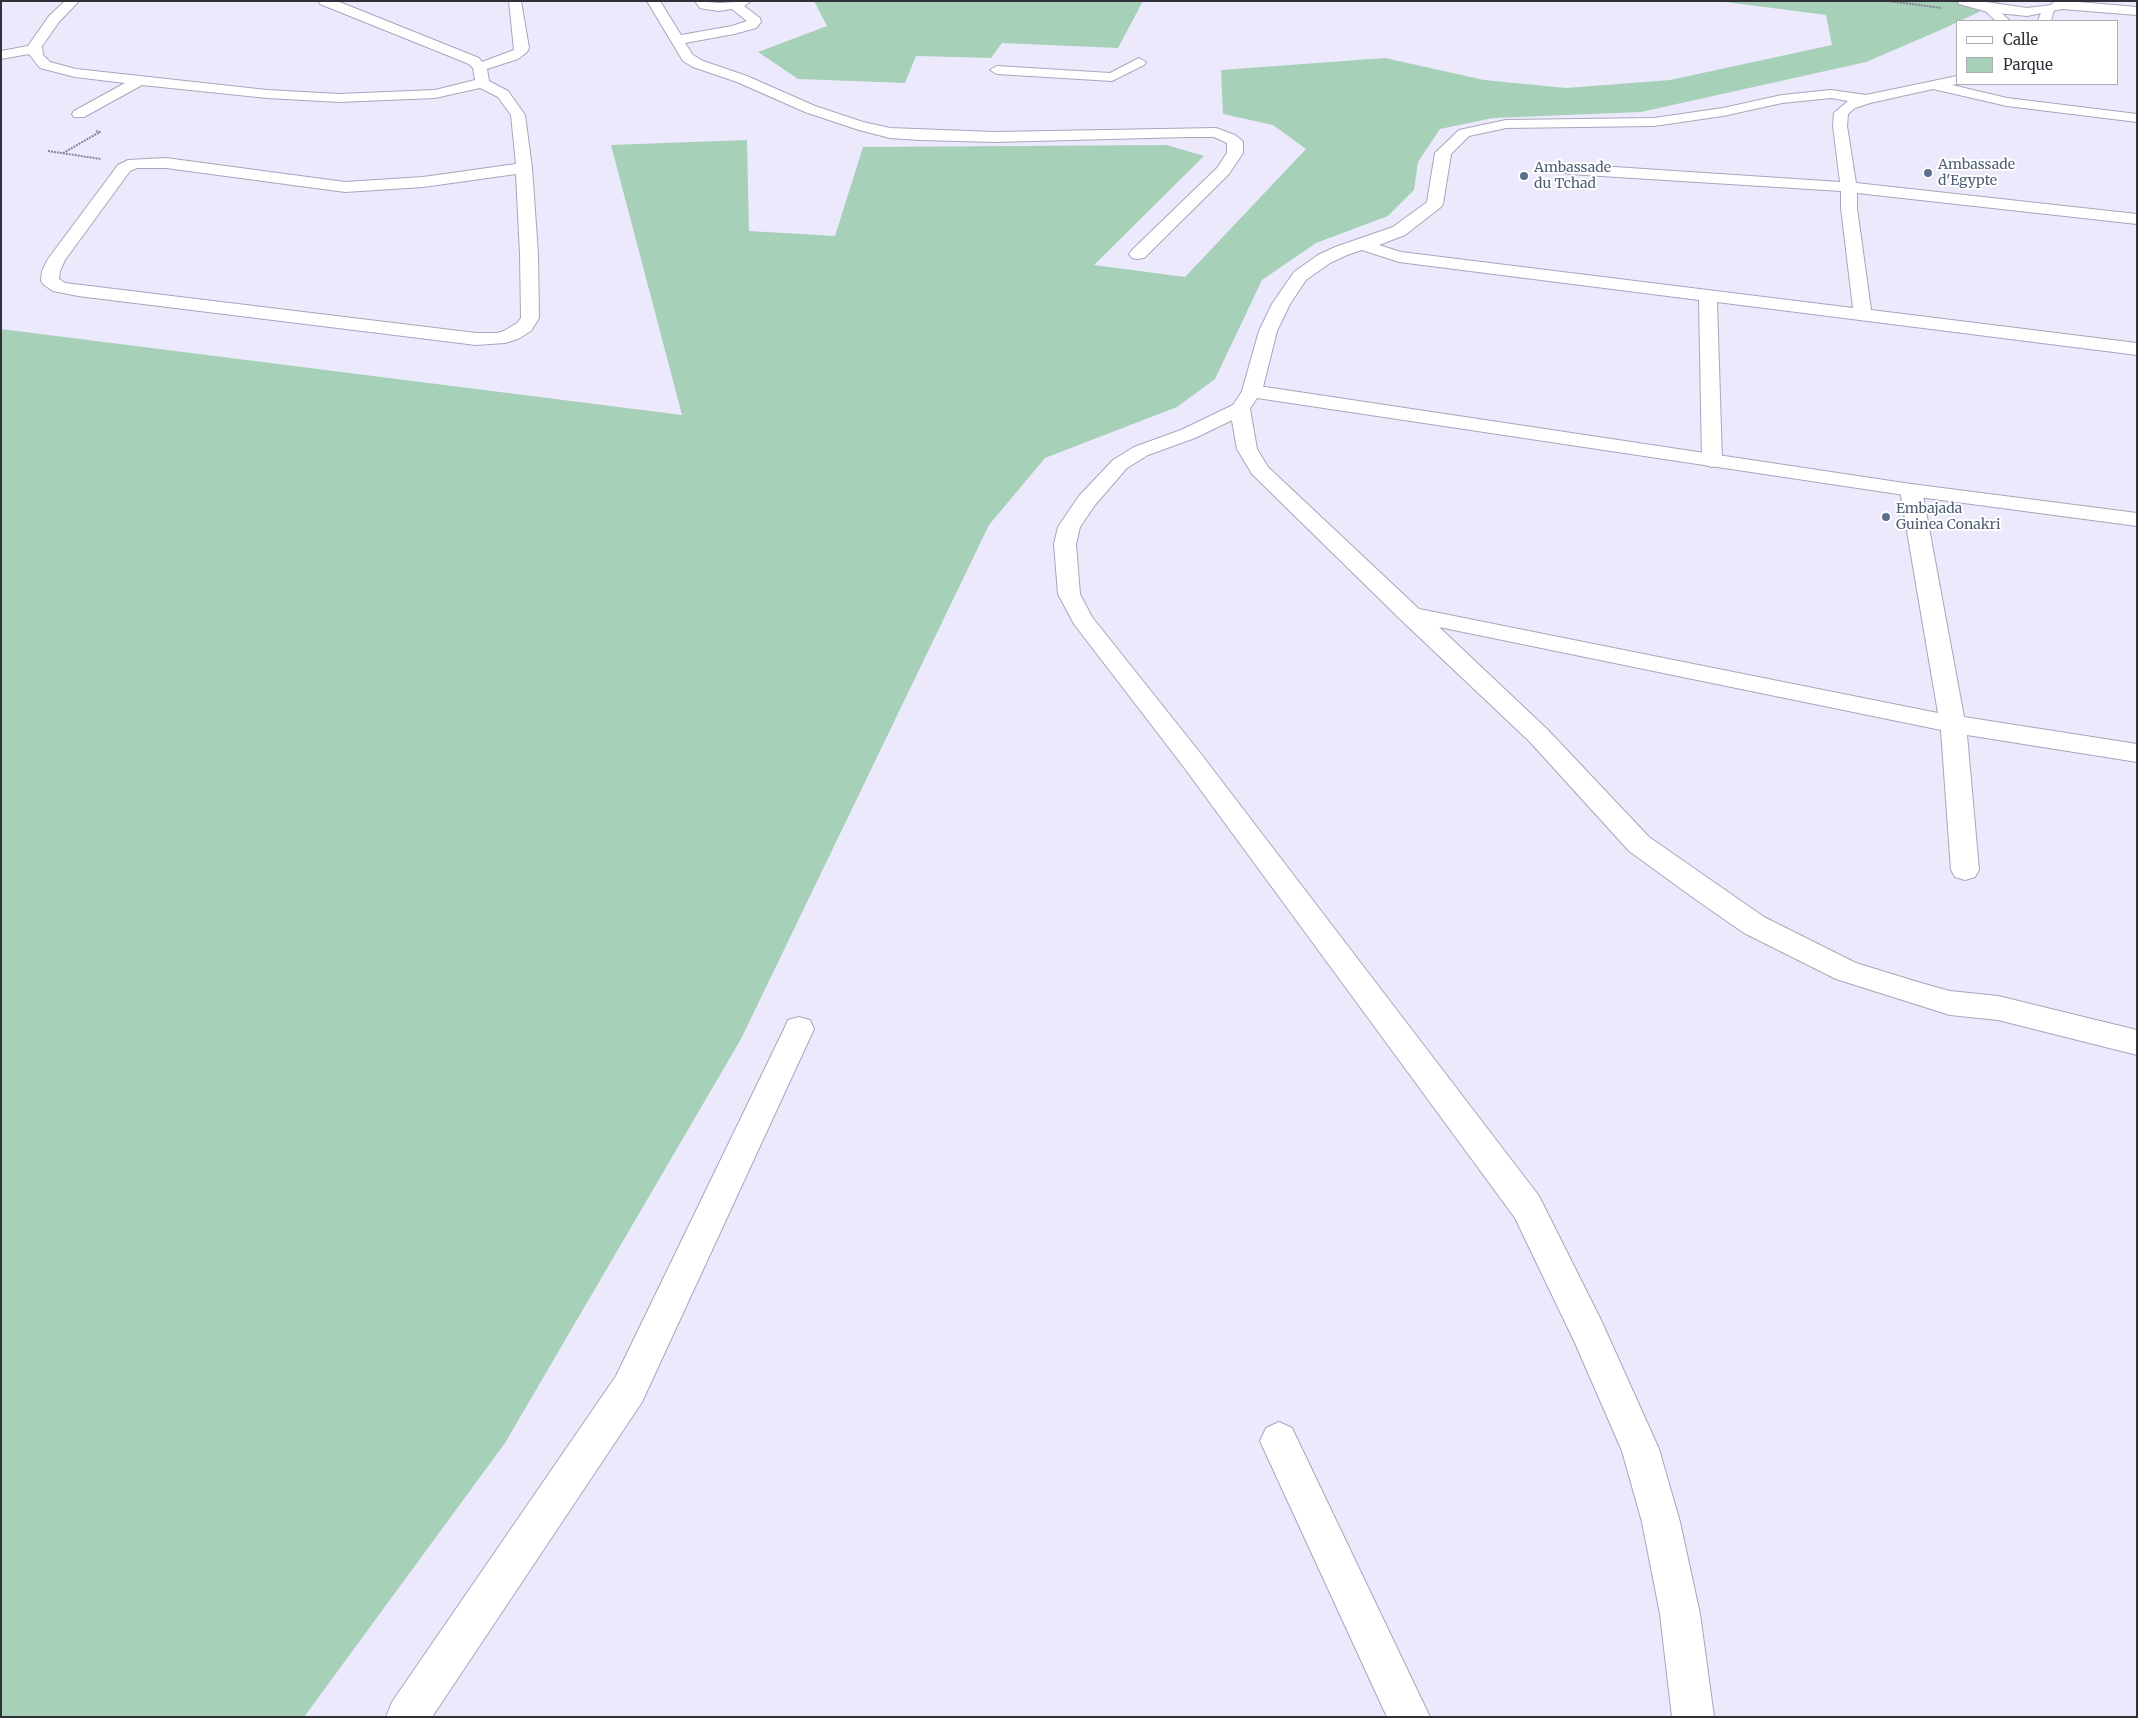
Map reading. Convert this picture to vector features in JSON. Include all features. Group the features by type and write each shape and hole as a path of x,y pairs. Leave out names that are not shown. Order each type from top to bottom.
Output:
{"street":[{"path":"73,1 54,19 35,46 36,56 45,65 75,73 267,94 339,98 435,94 482,83 504,94 518,115 524,168 529,254 530,318 524,327 511,335 491,339 78,291 59,287 50,281 57,259 124,168 134,163 166,163 345,187 423,182 524,168"},
{"path":"325,1 474,61 480,67 482,83"},
{"path":"480,67 520,52 522,48 515,1"},
{"path":"678,40 734,30 751,25 754,22 753,18 740,3 712,6 701,1"},
{"path":"1951,1 2046,16 2061,3 2137,11"},
{"path":"2131,1 2137,2"},
{"path":"654,3 673,3"},
{"path":"654,3 688,58 698,64 742,79 810,109 859,126 890,133 920,136 994,137 1188,132 1216,133 1235,142 1235,152 1223,171 1138,254"},
{"path":"1988,8 2003,20"},
{"path":"1,55 36,49"},
{"path":"997,70 1112,77 1139,62"},
{"path":"79,114 138,80"},
{"path":"1862,315 1849,208 1849,187 1840,126 1841,113 1850,105 1866,98 1956,80"},
{"path":"1931,85 2007,102 2137,118"},
{"path":"1866,98 1831,94 1782,99 1723,112 1654,122 1506,124 1464,134 1443,153 1435,204 1399,231 1324,259 1300,276 1292,286 1268,331 1246,400 1247,449 1259,470 1408,614 1539,736 1640,844 1754,925 1846,971 1921,996 1950,1003 1998,1008 2137,1044"},
{"path":"1569,169 1849,187 2137,219"},
{"path":"1363,245 1399,257 2137,349"},
{"path":"1708,295 1712,461"},
{"path":"1693,1717 1680,1614 1661,1522 1640,1449 1588,1332 1526,1207 1252,839 1082,619 1069,594 1066,544 1069,527 1097,489 1120,464 1141,451 1188,434 1246,400 1712,461 2137,520"},
{"path":"1911,490 1953,724 1965,870"},
{"path":"1408,614 1953,724 2137,754"},
{"path":"407,1717 629,1390 799,1029"},
{"path":"1279,1441 1410,1717"}],"path":[{"path":"63,153 70,150"},
{"path":"48,151 134,163"}],"green space":[{"path":"814,1 1143,1 1118,48 1002,43 991,58 916,56 905,83 798,79 758,52 827,26"},
{"path":"1718,1 2002,1 1866,62 1641,112 1493,118 1440,129 1418,162 1414,190 1388,216 1316,243 1262,280 1215,379 1177,407 1045,458 989,525 741,1039 505,1443 304,1717 1,1717 1,329 682,415 611,145 747,140 749,231 835,236 863,147 1167,145 1204,156 1094,265 1185,277 1306,149 1273,125 1223,114 1221,70 1385,58 1484,80 1566,88 1670,80 1832,45 1826,15"}],"place":[{"name":"Ambassade d'Egypte","path":"1928,173"},
{"name":"Ambassade du Tchad","path":"1524,176"},
{"name":"Embajada Guinea Conakri","path":"1886,517"}]}
